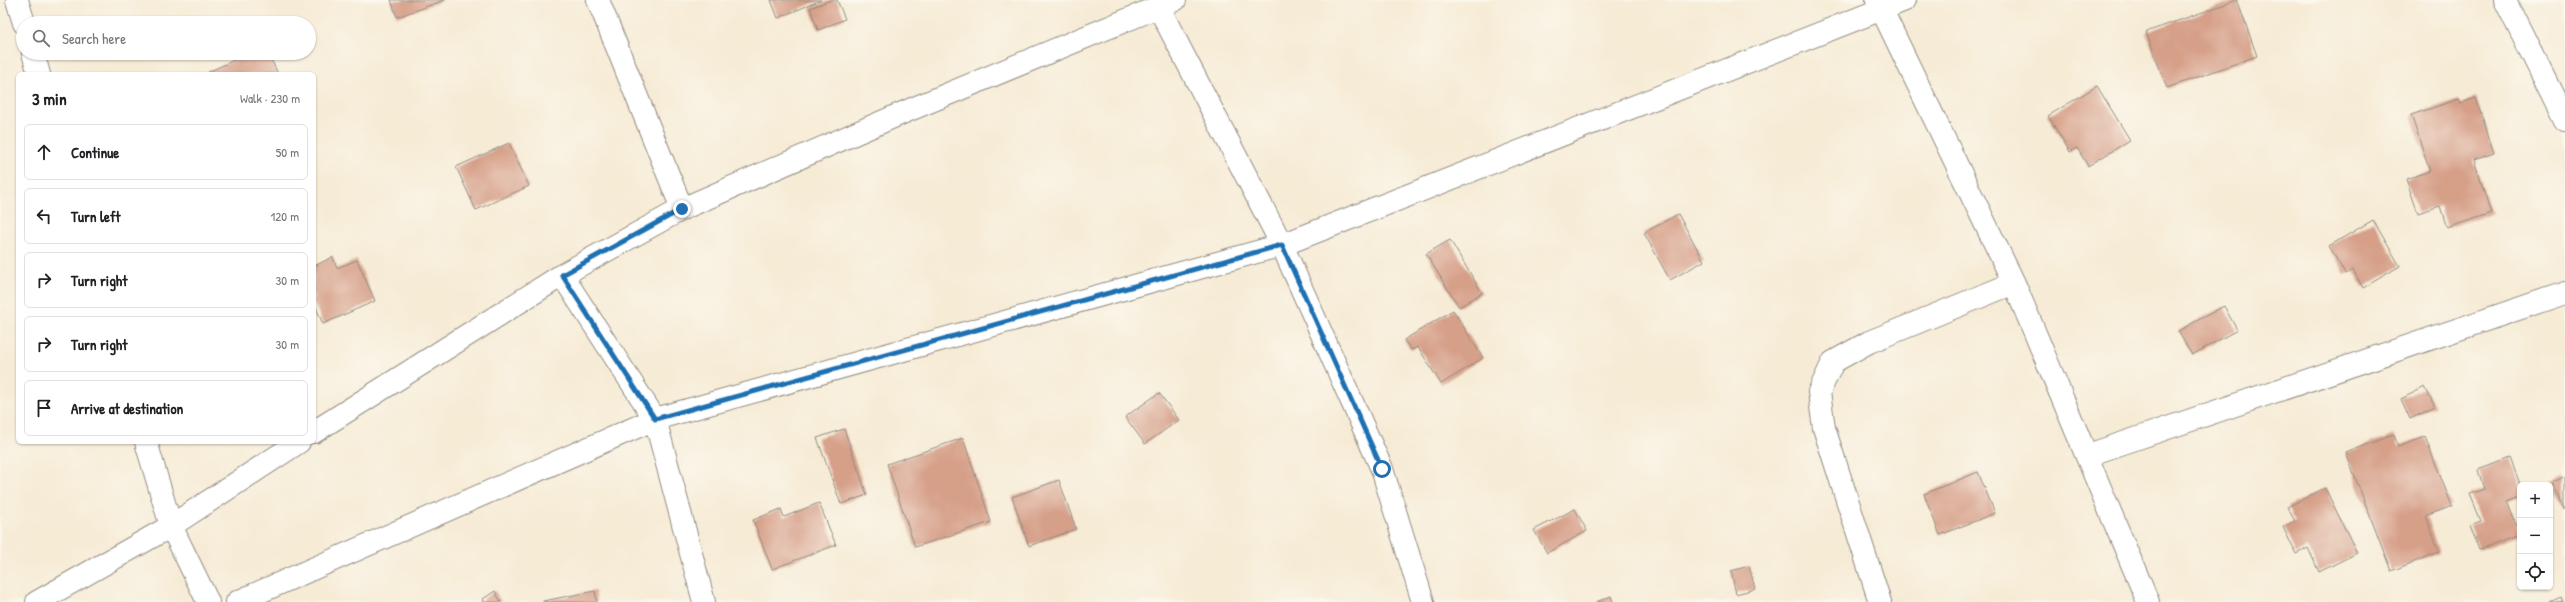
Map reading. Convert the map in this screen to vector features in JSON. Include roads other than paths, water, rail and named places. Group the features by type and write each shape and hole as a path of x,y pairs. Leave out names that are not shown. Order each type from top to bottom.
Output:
{"street":[{"path":"18,0 22,16"},
{"path":"598,0 682,209"},
{"path":"237,602 655,419 1282,245 1879,4 1905,0"},
{"path":"2505,0 2565,120"},
{"path":"316,431 562,275 682,209 907,111 1164,2 1282,245 1382,469 1423,602"},
{"path":"1879,4 2014,283 2088,455 2148,602"},
{"path":"35,60 38,72"},
{"path":"562,275 655,419 704,602"},
{"path":"1880,602 1824,428 1819,392 1833,362 1869,342 2014,283"},
{"path":"2088,455 2565,293"},
{"path":"147,444 171,526 208,602"},
{"path":"37,602 171,526 296,444"}]}
